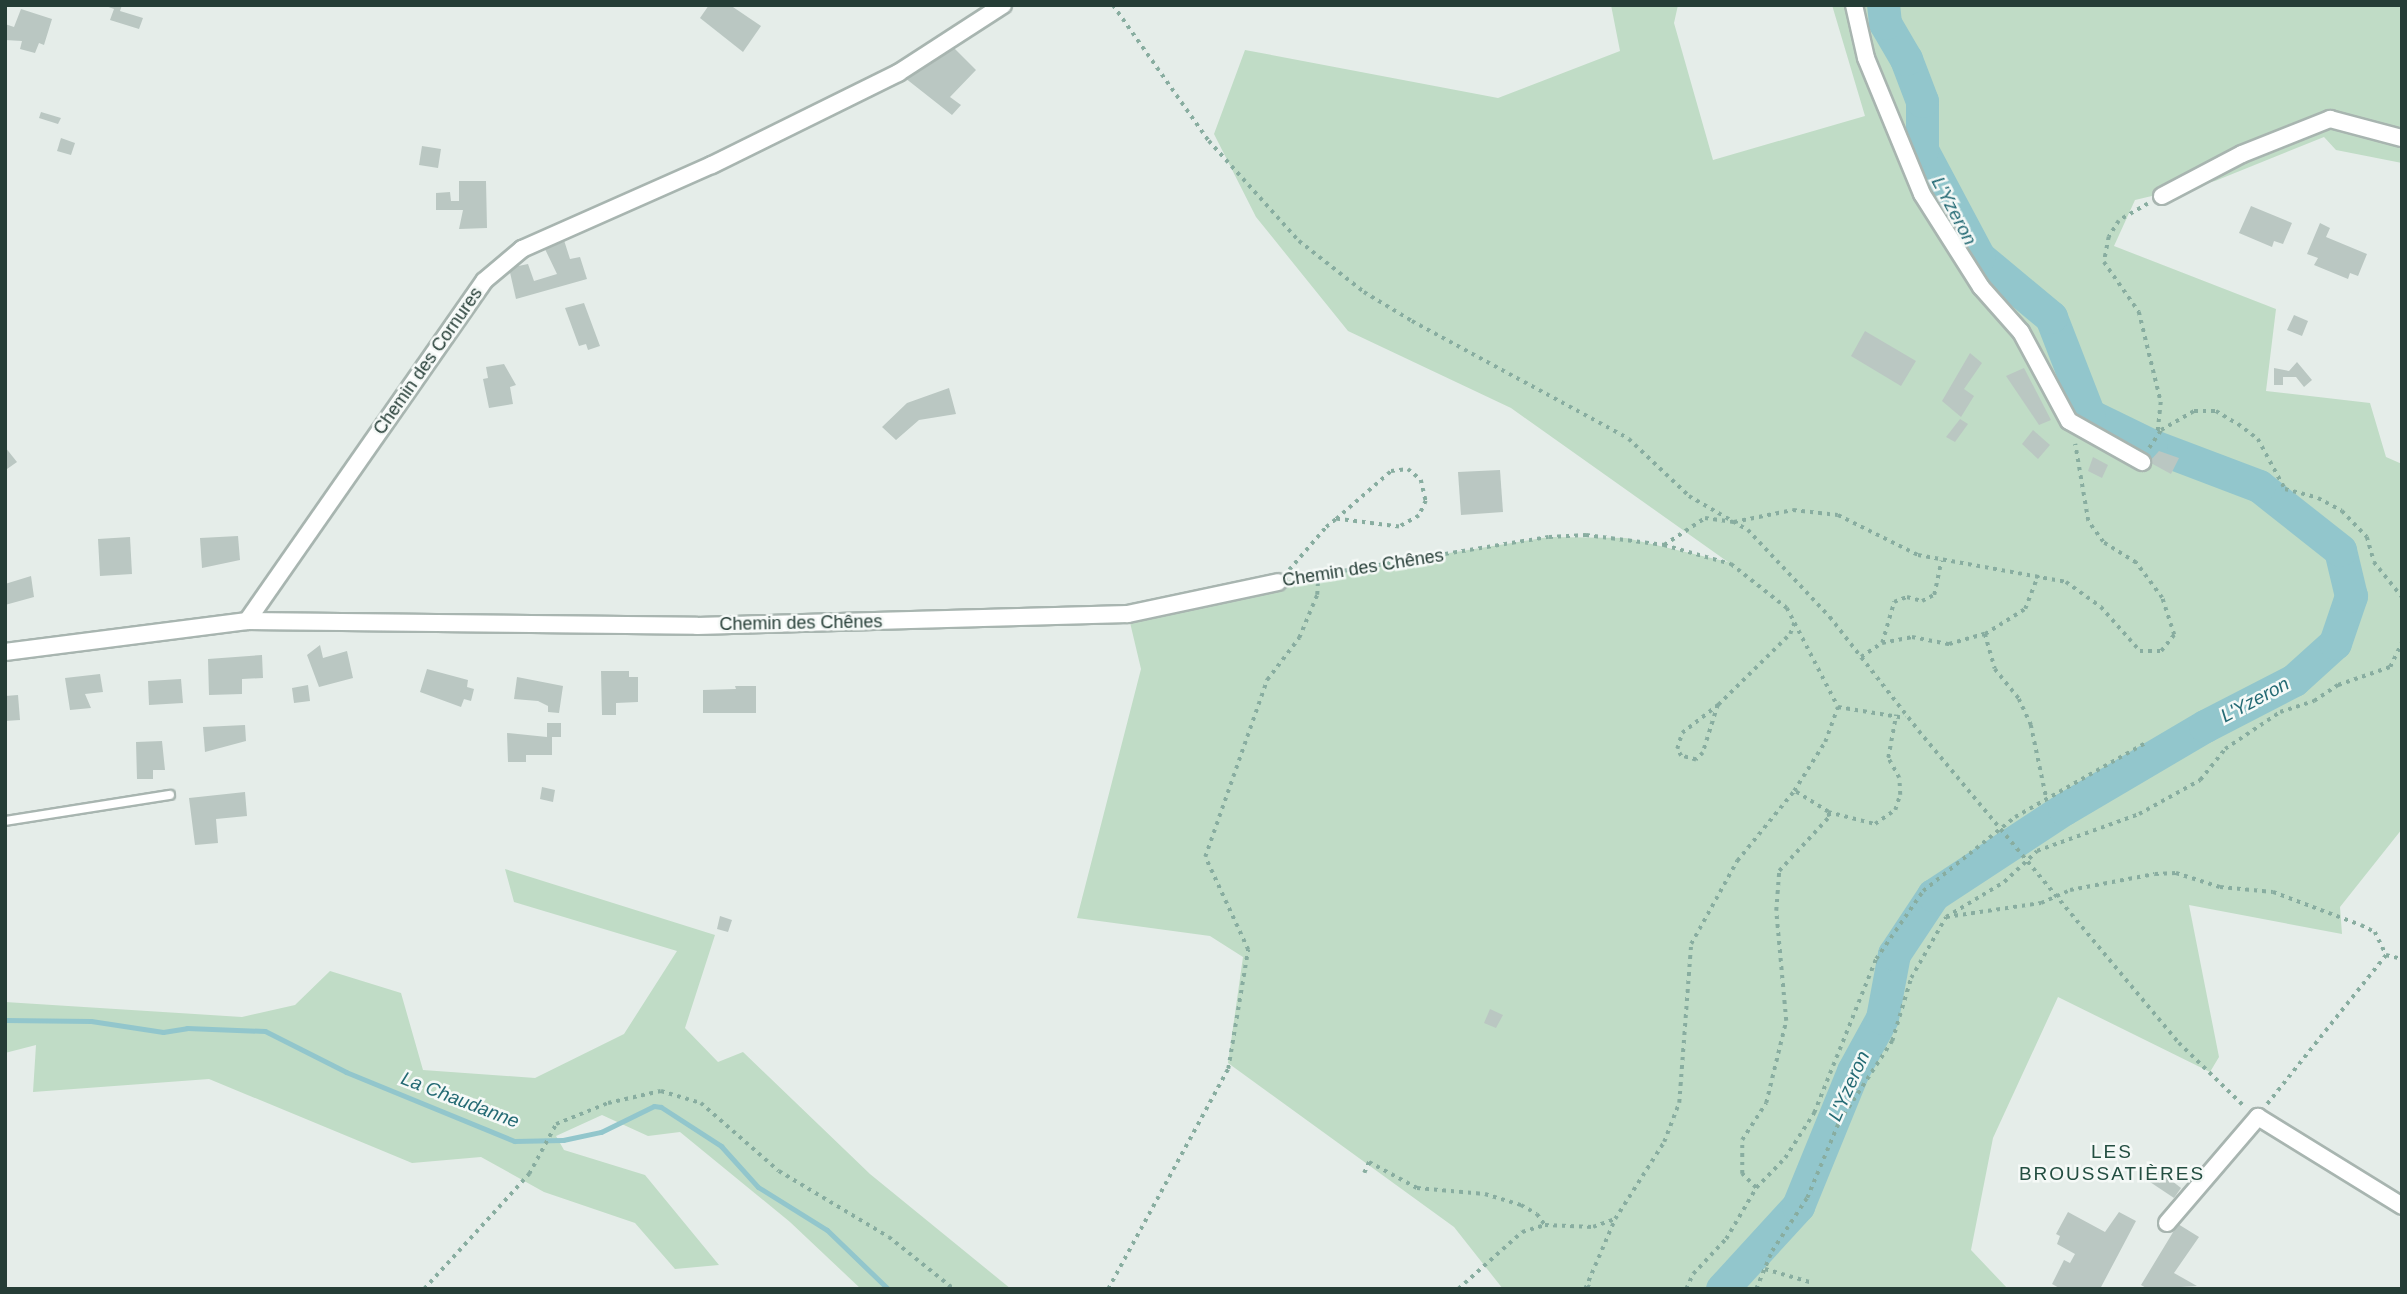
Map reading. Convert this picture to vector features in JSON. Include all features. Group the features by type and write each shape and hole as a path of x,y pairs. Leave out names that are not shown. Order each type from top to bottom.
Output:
{"street":[{"name":"Chemin des Cornures","path":"247,621 484,281 522,248 712,165 898,73 1003,5"},
{"path":"1854,5 1866,58 1922,194 1981,287 2021,331 2069,421 2142,462"},
{"path":"2162,196 2242,154 2330,119 2402,138"},
{"name":"Chemin des Chênes","path":"247,621 697,626 1095,616 1128,614 1278,582"},
{"path":"5,652 247,621"},
{"path":"2167,1223 2258,1117 2402,1206"}],"lane":[{"path":"5,821 170,795"}],"path":[{"path":"1112,5 1209,141 1299,241 1388,306 1629,439 1689,496 1748,530 1830,617 1907,719 2179,1043 2229,1095 2258,1117 2386,955"},
{"path":"2162,196 2119,221 2109,237 2104,262 2139,312 2161,402 2158,437 2161,430 2194,411 2216,411 2238,424 2258,439 2285,489 2318,498 2342,511 2367,537 2374,562 2402,597"},
{"path":"1664,545 1705,518 1734,522 1793,510 1838,515 1917,555 2066,582 2101,607 2140,651 2161,651 2174,635 2162,598 2136,563 2103,542 2088,522 2069,421"},
{"path":"1278,582 1336,519 1391,471 1408,468 1422,480 1426,501 1419,516 1399,527 1336,519"},
{"name":"Chemin des Chênes","path":"1278,582 1549,537 1586,535 1664,545 1731,564 1787,608 1838,707"},
{"path":"1882,643 1894,602 1907,597 1922,601 1934,595 1941,561"},
{"path":"1108,1289 1228,1069 1248,950 1205,857 1268,680 1299,638 1317,596 1318,574"},
{"path":"1861,657 1882,643 1912,637 1949,644 1985,634 2025,609 2038,575"},
{"path":"1718,705 1703,753 1696,760 1681,756 1677,749 1682,733 1718,705 1790,635 1794,623"},
{"path":"1985,634 1995,669 2019,699 2031,725 2046,797"},
{"path":"1756,1289 1807,1198 1839,1122 1892,1041 1911,978 1947,917 2004,882 2037,851 2139,814 2200,780 2225,749 2280,712 2314,701 2338,685 2390,667 2402,642"},
{"path":"1594,1289 1586,1287 1615,1219 1664,1142 1679,1103 1691,944 1737,861 1794,791 1825,742 1838,707 1907,719"},
{"path":"1794,791 1828,812 1875,824 1895,810 1899,778 1888,758 1896,715"},
{"path":"1686,1289 1693,1274 1727,1239 1756,1188 1785,1158 1814,1113 1876,959 1900,919 1960,857 2046,797 2147,742"},
{"path":"1756,1188 1742,1174 1742,1140 1766,1103 1786,1021 1776,911 1779,871 1829,817 1828,812"},
{"path":"1947,917 2041,903 2070,890 2155,874 2176,873 2220,887 2273,892 2361,925 2375,932 2386,955"},
{"path":"2386,955 2402,959"},
{"path":"424,1289 529,1174 556,1125 608,1103 661,1091 701,1103 779,1171 889,1237 954,1289"},
{"path":"1364,1173 1370,1162 1417,1188 1485,1194 1521,1205 1545,1225"},
{"path":"1458,1289 1522,1231 1545,1225 1592,1227 1615,1219"},
{"path":"1765,1269 1813,1283"}],"green space":[{"path":"1611,5 1678,5 1674,23 1713,160 1865,116 1832,5 2402,5 2402,163 2336,150 2324,137 2215,181 2135,200 2114,246 2276,309 2266,391 2370,403 2386,457 2402,464 2402,829 2340,907 2342,934 2189,905 2219,1057 2210,1072 2058,997 1993,1138 1971,1250 2008,1289 1503,1289 1454,1227 1228,1063 1243,957 1210,936 1077,918 1141,669 1128,614 1318,574 1549,537 1626,538 1728,562 1511,408 1348,331 1256,217 1214,134 1245,50 1498,98 1620,51"},
{"path":"505,869 715,935 685,1028 718,1062 743,1052 870,1174 1011,1289 861,1289 790,1222 680,1132 648,1136 602,1115 556,1136 564,1150 645,1175 719,1265 675,1269 635,1223 544,1192 481,1157 412,1163 209,1079 33,1092 36,1045 5,1053 5,1002 242,1017 295,1005 330,971 401,993 423,1070 535,1078 624,1034 677,951 514,902"}],"building":[{"path":"103,5 122,5 120,11 143,18 139,29 110,20 114,9"},
{"path":"709,5 730,5 761,26 743,52 700,18"},
{"path":"21,9 52,19 44,45 39,43 35,53 20,49 22,41 5,40 5,24 14,27"},
{"path":"950,44 976,70 950,97 961,105 952,115 900,74 931,56 934,59"},
{"path":"41,112 61,118 58,124 39,118"},
{"path":"61,138 75,143 71,155 57,151"},
{"path":"422,146 441,149 438,168 419,165"},
{"path":"459,181 486,181 487,228 459,229 463,210 436,210 436,193 450,192 451,201 459,201"},
{"path":"2251,206 2292,223 2283,244 2274,241 2272,247 2239,233"},
{"path":"2320,223 2330,228 2326,237 2367,254 2358,276 2350,273 2348,279 2314,265 2318,258 2307,254"},
{"path":"563,237 570,259 580,257 587,279 516,299 509,268 528,264 534,281 557,274 544,247"},
{"path":"584,303 600,346 588,350 586,344 579,346 565,308"},
{"path":"2294,315 2308,321 2302,336 2287,330"},
{"path":"1865,331 1916,361 1901,386 1851,356"},
{"path":"1970,353 1982,363 1964,389 1974,396 1961,417 1942,401"},
{"path":"2297,362 2312,380 2304,387 2296,377 2283,377 2283,385 2274,385 2274,368 2289,371"},
{"path":"504,364 516,385 510,387 513,404 489,408 483,379 488,378 486,367"},
{"path":"2024,368 2051,420 2039,425 2006,376"},
{"path":"949,388 956,414 919,420 896,440 882,427 907,403"},
{"path":"1960,419 1968,424 1955,442 1946,437"},
{"path":"2033,430 2050,445 2038,459 2022,444"},
{"path":"5,447 17,462 7,469 5,466"},
{"path":"2159,451 2179,458 2171,474 2149,462"},
{"path":"2093,457 2108,465 2102,478 2088,471"},
{"path":"1500,470 1503,512 1461,515 1458,472"},
{"path":"238,536 240,560 202,568 200,538"},
{"path":"130,537 132,574 100,576 98,539"},
{"path":"31,576 34,597 5,605 5,584"},
{"path":"320,645 323,658 347,651 353,678 319,687 307,655"},
{"path":"262,655 263,678 242,679 242,694 209,695 208,659"},
{"path":"427,669 468,680 467,687 474,689 471,701 464,699 461,707 420,692"},
{"path":"601,671 629,671 629,677 638,677 638,702 616,703 616,715 602,715"},
{"path":"100,674 103,692 85,694 91,708 70,710 65,678"},
{"path":"517,677 563,686 559,713 548,712 548,706 538,701 514,699"},
{"path":"181,679 183,703 149,705 148,681"},
{"path":"308,685 310,701 294,703 292,688"},
{"path":"735,686 756,686 756,713 703,713 703,690 736,689"},
{"path":"18,695 20,720 5,721 5,696"},
{"path":"547,723 561,723 561,737 552,737 552,755 526,755 526,762 508,762 507,733 547,737"},
{"path":"245,725 246,741 205,752 203,727"},
{"path":"162,741 165,770 153,770 153,779 137,779 136,742"},
{"path":"542,787 555,790 553,802 540,799"},
{"path":"245,792 247,816 216,819 218,843 195,845 189,798"},
{"path":"720,916 732,920 728,932 717,929"},
{"path":"1490,1009 1503,1015 1496,1028 1484,1023"},
{"path":"2158,1170 2181,1188 2174,1198 2150,1182"},
{"path":"2068,1212 2105,1232 2119,1212 2136,1221 2100,1289 2061,1289 2052,1284 2064,1260 2070,1263 2075,1254 2057,1244 2060,1236 2056,1234"},
{"path":"2178,1224 2199,1237 2174,1273 2197,1286 2148,1289 2141,1285"}],"waterway":[{"name":"L'Yzeron","path":"1722,1289 1798,1206 1853,1071 1882,1018 1894,954 1933,895 2064,809 2205,726 2294,680 2335,643 2351,596 2340,550 2259,486 2151,445 2089,415 2051,317 1979,257 1922,150 1922,101 1906,59 1885,23 1883,5"},
{"name":"La Chaudanne","path":"5,1020 91,1021 163,1032 187,1028 265,1031 346,1072 514,1141 563,1140 601,1132 654,1106 661,1107 721,1146 758,1187 827,1230 888,1289"}],"district":[{"name":"LES BROUSSATIÈRES","path":"2112,1163"}]}
